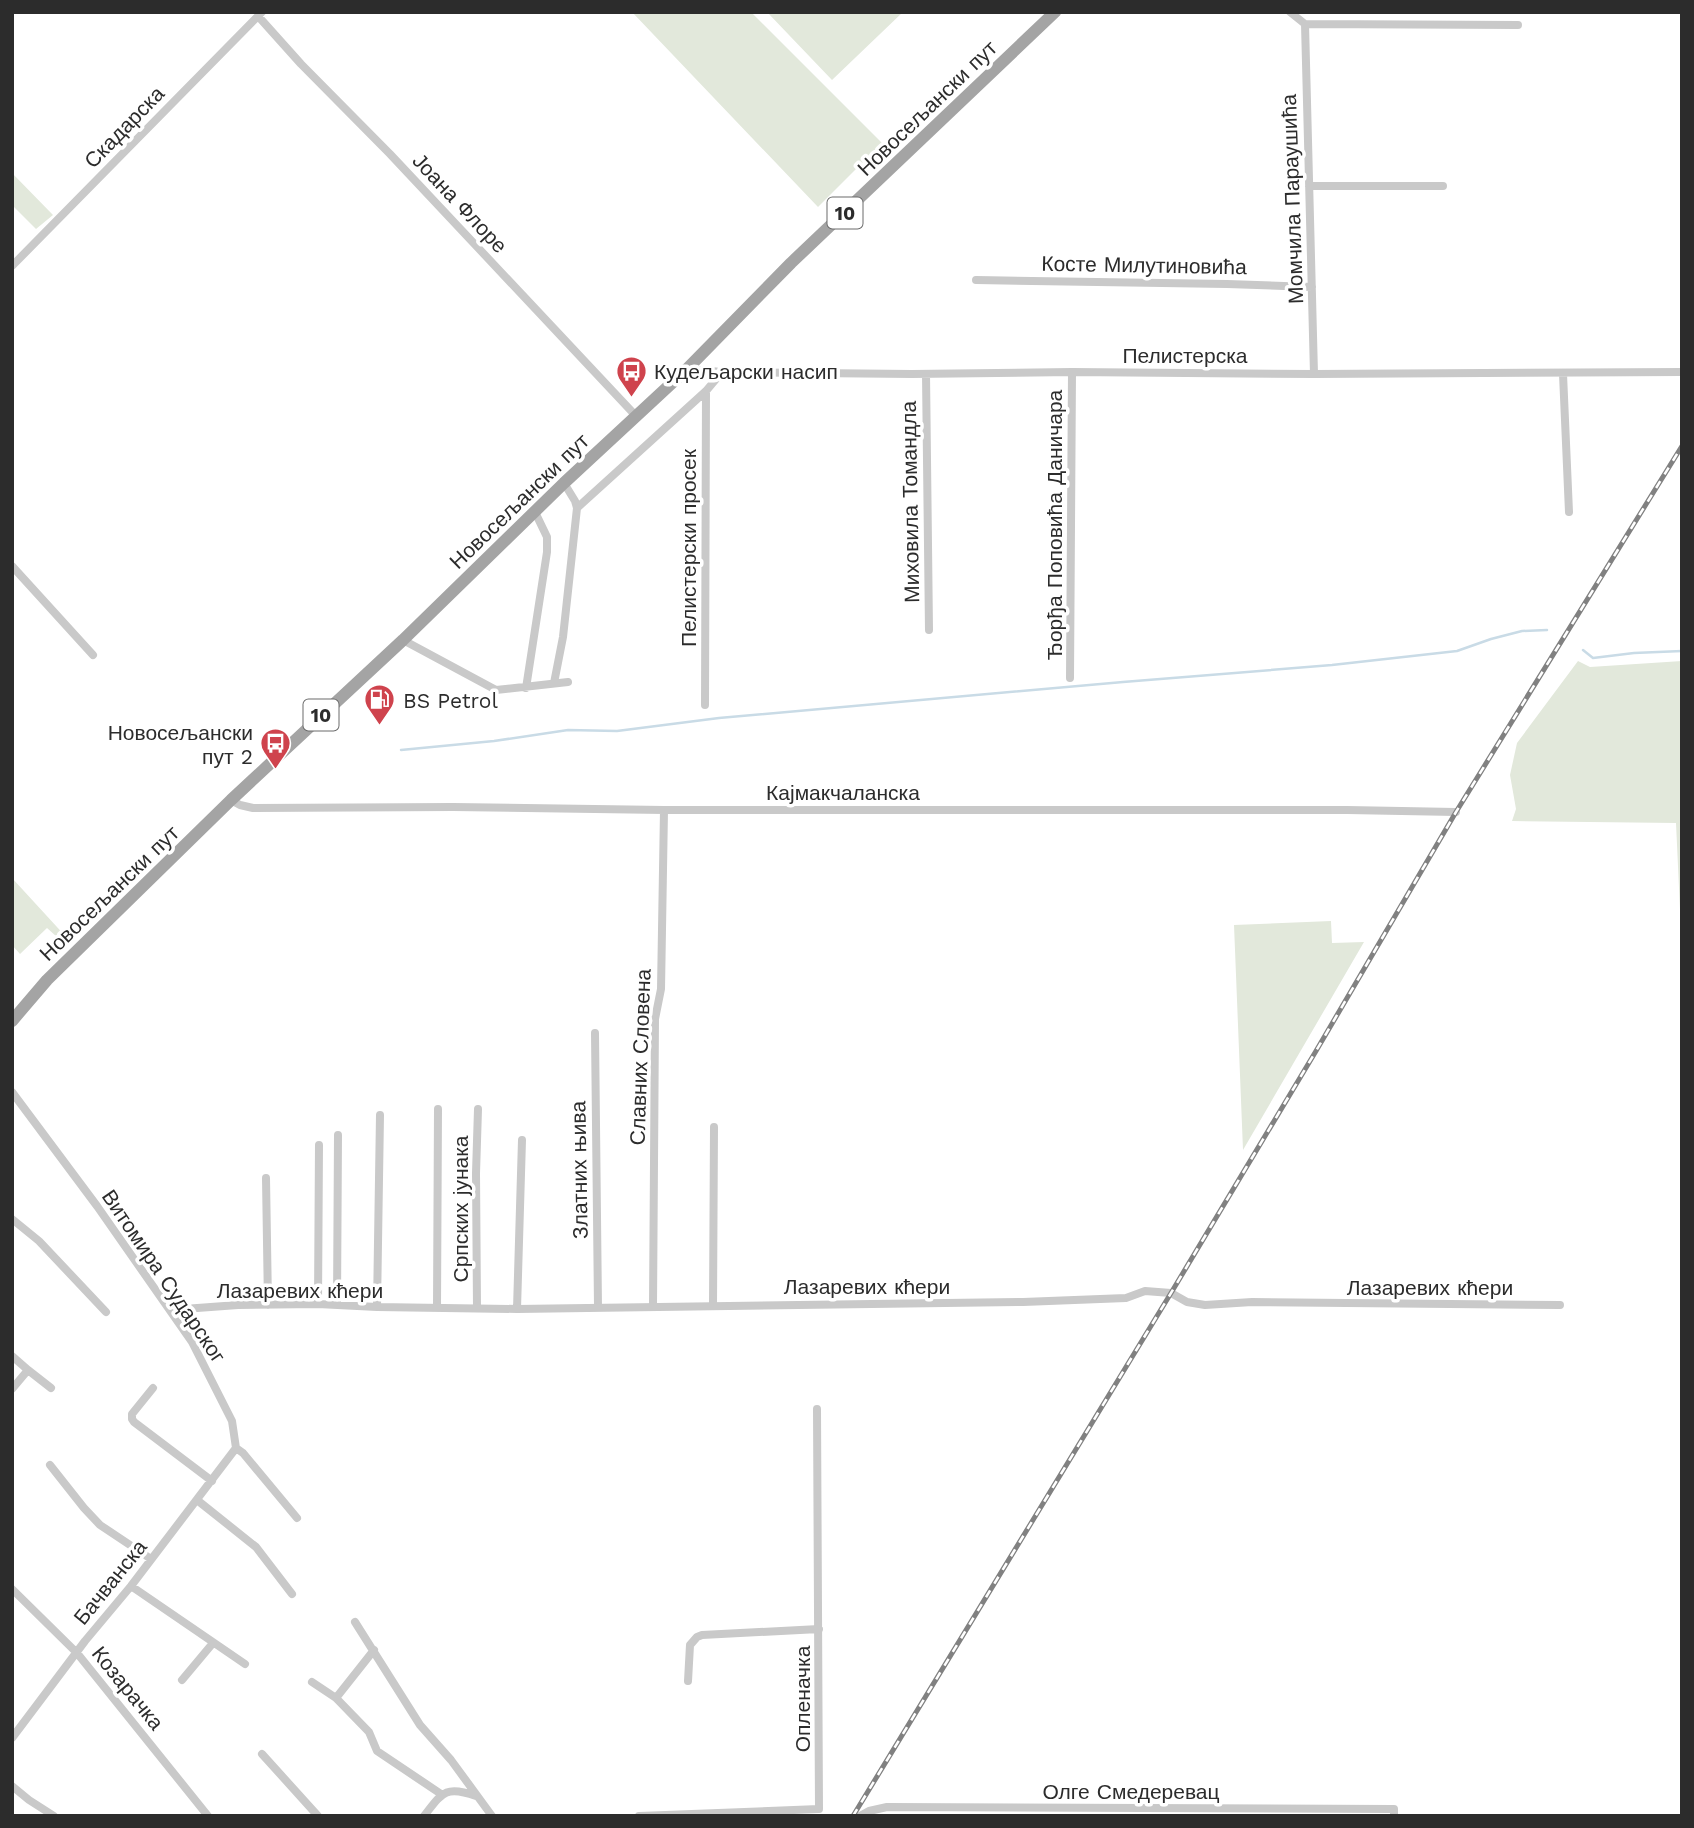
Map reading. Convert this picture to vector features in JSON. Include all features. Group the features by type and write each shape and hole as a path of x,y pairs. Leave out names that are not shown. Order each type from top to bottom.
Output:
{"main road":[{"name":"Новосељански пут","path":"12,1021 47,981 231,800 687,369 791,263 1055,12"}],"street":[{"path":"1290,12 1305,24 1518,25"},
{"name":"Скадарска","path":"12,266 260,14"},
{"name":"Јоана Флоре","path":"260,14 301,64 390,154 636,416"},
{"name":"Момчила Параушића","path":"1305,24 1314,373"},
{"path":"1309,186 1443,186"},
{"name":"Косте Милутиновића","path":"976,280 1312,287"},
{"name":"Пелистерска","path":"687,369 722,372 926,374 1682,372"},
{"path":"577,508 706,391 722,372"},
{"name":"Ђорђа Поповића Даничара","path":"1070,678 1072,372"},
{"name":"Миховила Томандла","path":"926,374 929,630"},
{"path":"1563,374 1569,512"},
{"name":"Пелистерски просек","path":"705,705 706,391"},
{"path":"554,683 563,638 577,508 564,484"},
{"path":"526,688 547,552 547,537 535,512"},
{"path":"12,566 93,655"},
{"path":"403,640 493,689 505,690 568,682"},
{"name":"Кајмакчаланска","path":"231,800 253,808 1456,812"},
{"name":"Славних Словена","path":"653,1306 655,1019 661,989 664,810"},
{"name":"Златних њива","path":"595,1033 598,1307"},
{"name":"Витомира Сударског","path":"12,1092 97,1206 192,1342 232,1422 236,1448"},
{"path":"437,1307 438,1109"},
{"name":"Српских јунака","path":"477,1308 478,1110"},
{"path":"377,1307 380,1115"},
{"path":"713,1306 714,1127"},
{"path":"337,1305 338,1135"},
{"path":"517,1309 522,1140"},
{"path":"318,1304 319,1145"},
{"path":"266,1178 268,1305"},
{"path":"12,1219 39,1241 106,1312"},
{"name":"Лазаревих кћери","path":"170,1310 318,1304 517,1309 972,1303 1126,1298 1145,1291 1171,1293 1187,1302 1205,1305 1560,1305"},
{"path":"12,1356 51,1388"},
{"path":"12,1389 28,1370"},
{"path":"153,1388 132,1414 132,1419 212,1481"},
{"name":"Опленачка","path":"639,1816 819,1809 817,1409"},
{"path":"236,1448 297,1518"},
{"name":"Бачванска","path":"12,1738 236,1448"},
{"path":"50,1465 100,1525 151,1559"},
{"path":"197,1500 256,1547 292,1594"},
{"path":"131,1586 245,1664"},
{"name":"Козарачка","path":"12,1589 77,1653 208,1816"},
{"path":"355,1622 420,1725 451,1760 492,1816"},
{"path":"688,1681 690,1645 702,1635 819,1629"},
{"path":"182,1680 213,1643"},
{"path":"336,1698 374,1650"},
{"path":"312,1682 336,1698 369,1732 377,1751 441,1794"},
{"path":"262,1754 318,1816"},
{"path":"12,1786 54,1816"},
{"path":"424,1816 441,1794 454,1791 477,1797"},
{"name":"Олге Смедеревац","path":"860,1816 887,1807 1394,1813"}],"shaded area":[{"path":"632,12 751,12 882,143 818,207"},
{"path":"767,12 903,12 832,80"},
{"path":"12,173 53,215 36,229 12,205"},
{"path":"1578,661 1590,667 1682,661 1682,953 1676,823 1512,821 1516,809 1510,775 1517,743"},
{"path":"12,878 68,939 67,946 47,928 20,954 12,945"},
{"path":"1331,921 1332,943 1364,942 1243,1150 1234,925"}],"waterway":[{"path":"401,750 494,741 568,730 617,731 719,718 1332,665 1457,651 1522,631 1547,630"},
{"path":"1583,650 1593,658 1682,651"}],"railway":[{"path":"853,1816 1171,1293 1456,812 1682,446"}],"place":[{"name":"Кудељарски насип","path":"631,398"},
{"name":"BS Petrol","path":"380,727"},
{"name":"Новосељански пут 2","path":"276,771"}]}
